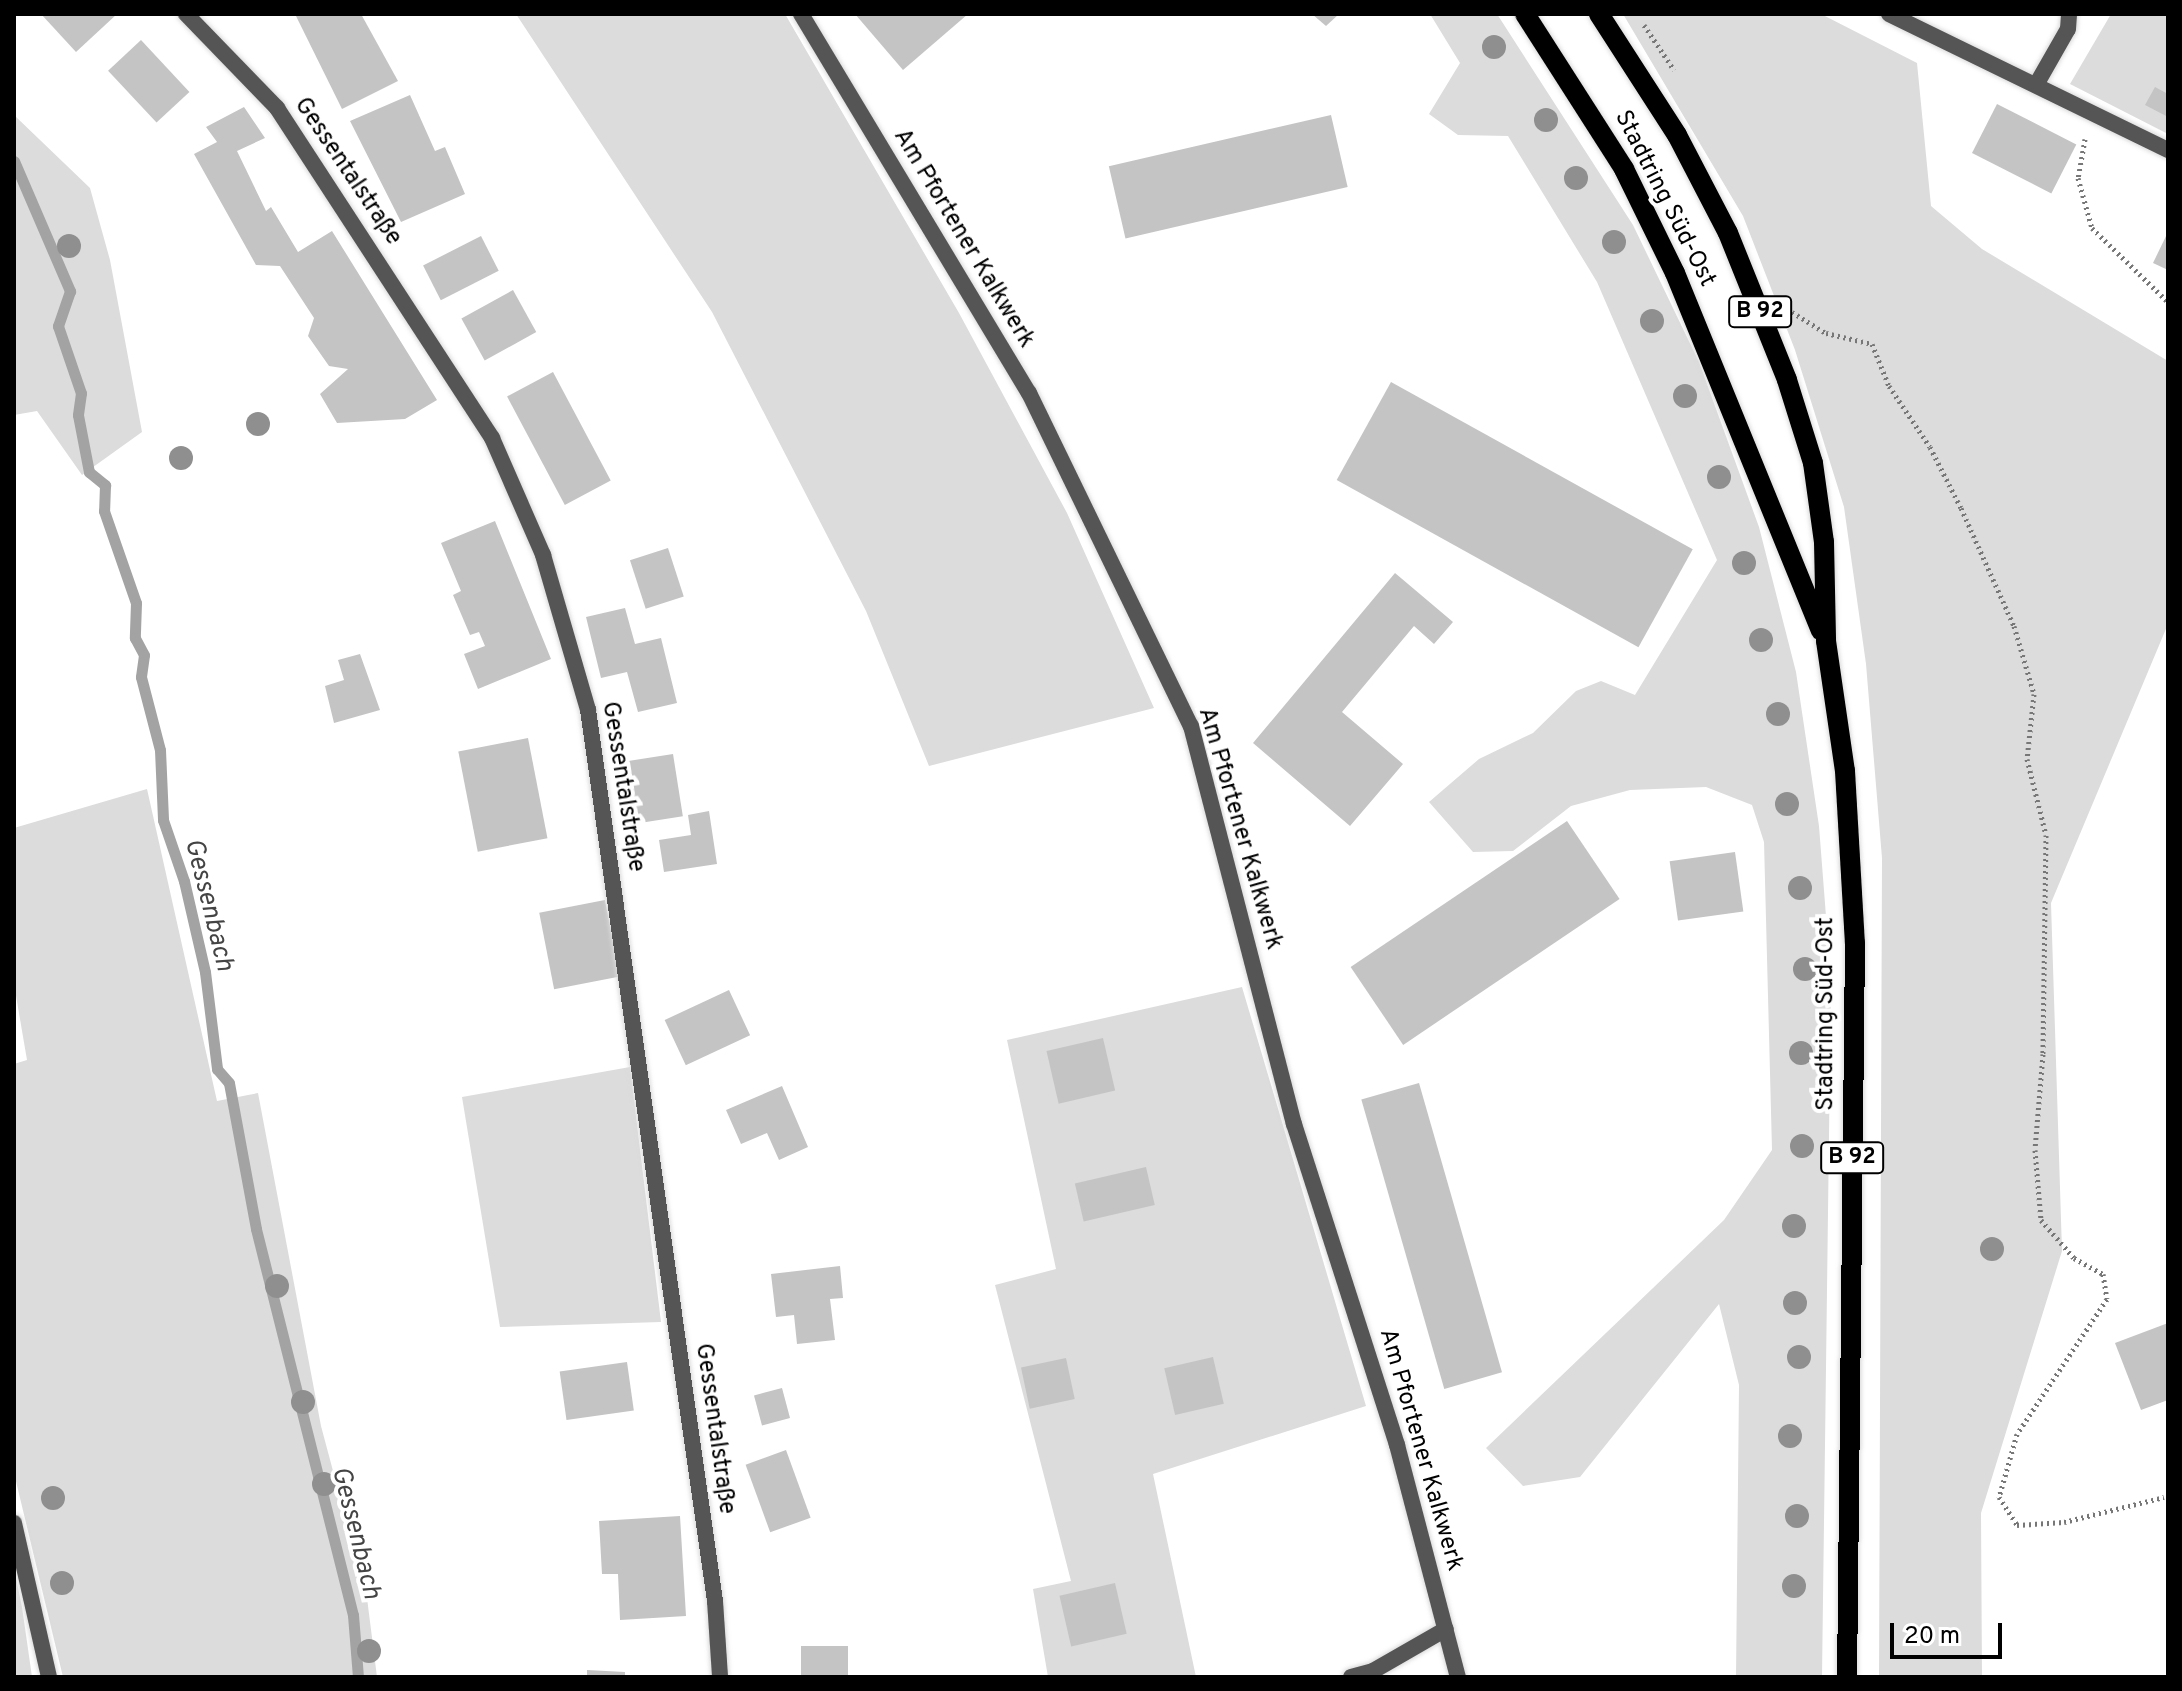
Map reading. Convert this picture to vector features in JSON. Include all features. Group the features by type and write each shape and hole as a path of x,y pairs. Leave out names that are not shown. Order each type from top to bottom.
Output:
{"main road":[{"name":"Stadtring Süd-Ost","path":"1525,14 1624,169 1675,273 1826,641"},
{"name":"Stadtring Süd-Ost","path":"1599,14 1677,135 1728,233 1787,380 1813,463 1824,542 1826,641 1845,771 1855,943 1847,1677"}],"street":[{"name":"Gessentalstraße","path":"186,14 277,108 492,438 543,555 588,710 715,1601 720,1677"},
{"name":"Am Pfortener Kalkwerk","path":"801,14 1029,393 1191,726 1294,1124 1397,1445 1458,1677"},
{"path":"1889,14 2168,150"},
{"path":"2036,85 2068,29 2069,14"},
{"path":"14,1523 49,1677"},
{"path":"1351,1677 1373,1671 1446,1629"}],"path":[{"path":"1637,14 1683,85"},
{"path":"2090,110 2078,178 2092,228 2168,302"},
{"path":"1788,302 1793,315 1826,333 1872,344 1889,386 1930,447 1961,508 2014,626 2034,694 2027,759 2046,835 2043,1054 2035,1150 2041,1220 2074,1258 2103,1274 2107,1299 2017,1434 1999,1497 2017,1525 2064,1522 2164,1497"}],"shaded area":[{"path":"516,14 785,14 959,313 1067,513 1154,708 929,766 866,611 712,312"},
{"path":"1430,14 1497,14 1633,225 1699,362 1759,527 1796,672 1819,826 1831,981 1822,1677 1736,1677 1739,1385 1719,1304 1580,1477 1523,1486 1486,1448 1724,1220 1772,1150 1764,842 1752,805 1706,787 1630,790 1571,806 1513,851 1473,852 1429,802 1479,759 1533,733 1576,691 1601,681 1635,695 1717,560 1597,282 1508,136 1458,135 1429,114 1460,63"},
{"path":"1623,14 1821,14 1917,63 1931,206 1982,249 2168,361 2168,624 2051,903 2062,1251 1981,1513 1982,1677 1879,1677 1882,858 1866,664 1844,507 1795,350 1743,216"},
{"path":"2111,14 2168,14 2168,134 2070,84"},
{"path":"14,115 90,188 110,260 142,432 82,475 37,411 14,415"},
{"path":"147,789 217,1101 258,1093 321,1426 367,1598 377,1677 63,1677 14,1473 14,1064 27,1060 14,984 14,828"},
{"path":"1242,987 1366,1406 1153,1474 1196,1677 1048,1677 1033,1589 1071,1581 995,1285 1056,1269 1007,1040"},
{"path":"630,1067 661,1322 500,1327 462,1097"},
{"path":"14,1568 22,1607 32,1677 14,1677"}],"building":[{"path":"41,14 117,14 76,52"},
{"path":"295,14 361,14 398,81 342,109"},
{"path":"855,14 968,14 903,70"},
{"path":"1312,14 1339,14 1326,26"},
{"path":"141,40 189,92 157,123 108,71"},
{"path":"2155,87 2168,94 2168,117 2145,105"},
{"path":"410,95 435,151 445,147 465,194 401,222 350,121"},
{"path":"1997,104 2076,144 2051,193 1972,153"},
{"path":"244,107 265,138 237,151 266,211 271,207 298,252 332,231 437,400 405,419 337,423 320,394 348,369 329,366 308,336 314,318 280,266 256,265 194,154 217,142 206,127"},
{"path":"1331,115 1348,187 1125,238 1109,166"},
{"path":"2168,232 2168,270 2153,263"},
{"path":"481,236 499,271 441,300 423,266"},
{"path":"513,290 536,332 485,361 461,319"},
{"path":"553,372 611,481 565,505 507,396"},
{"path":"1391,382 1693,549 1638,647 1337,480"},
{"path":"495,521 551,659 478,689 464,654 485,646 479,632 470,635 453,595 461,591 441,543"},
{"path":"668,548 684,597 646,609 630,560"},
{"path":"1395,573 1453,622 1434,644 1414,626 1342,712 1403,764 1350,826 1253,743"},
{"path":"625,608 635,644 661,638 677,703 638,712 627,672 601,678 586,617"},
{"path":"360,654 380,710 334,723 325,686 344,680 338,660"},
{"path":"528,738 547,838 478,852 458,752"},
{"path":"673,754 683,816 629,825 619,763"},
{"path":"709,811 717,864 664,872 659,840 691,835 688,815"},
{"path":"1567,821 1620,899 1403,1045 1351,967"},
{"path":"1735,852 1743,911 1678,921 1670,861"},
{"path":"605,900 620,977 554,989 539,913"},
{"path":"729,990 750,1035 686,1065 665,1020"},
{"path":"1103,1038 1115,1091 1059,1104 1046,1051"},
{"path":"1419,1083 1502,1372 1444,1389 1361,1100"},
{"path":"782,1086 808,1147 779,1160 767,1133 741,1144 726,1110"},
{"path":"1146,1167 1155,1205 1084,1221 1075,1183"},
{"path":"840,1266 843,1298 830,1299 835,1340 797,1344 794,1315 776,1317 771,1274"},
{"path":"2168,1323 2168,1400 2141,1410 2115,1343"},
{"path":"1213,1357 1224,1404 1175,1415 1164,1368"},
{"path":"1066,1358 1075,1399 1030,1409 1021,1368"},
{"path":"627,1362 634,1411 566,1420 560,1371"},
{"path":"782,1388 790,1418 762,1425 754,1396"},
{"path":"786,1450 811,1518 770,1532 746,1465"},
{"path":"680,1516 686,1616 620,1620 618,1574 602,1574 599,1521"},
{"path":"1115,1583 1127,1634 1071,1646 1059,1596"},
{"path":"801,1646 848,1646 848,1677 801,1677"},
{"path":"587,1670 625,1672 625,1677 587,1677"}],"waterway":[{"name":"Gessenbach","path":"14,161 70,291 58,326 81,393 78,415 89,472 105,485 104,511 136,603 135,638 144,655 141,677 160,750 163,820 184,881 205,972 217,1069 229,1083 256,1229 353,1615 358,1677"}]}
